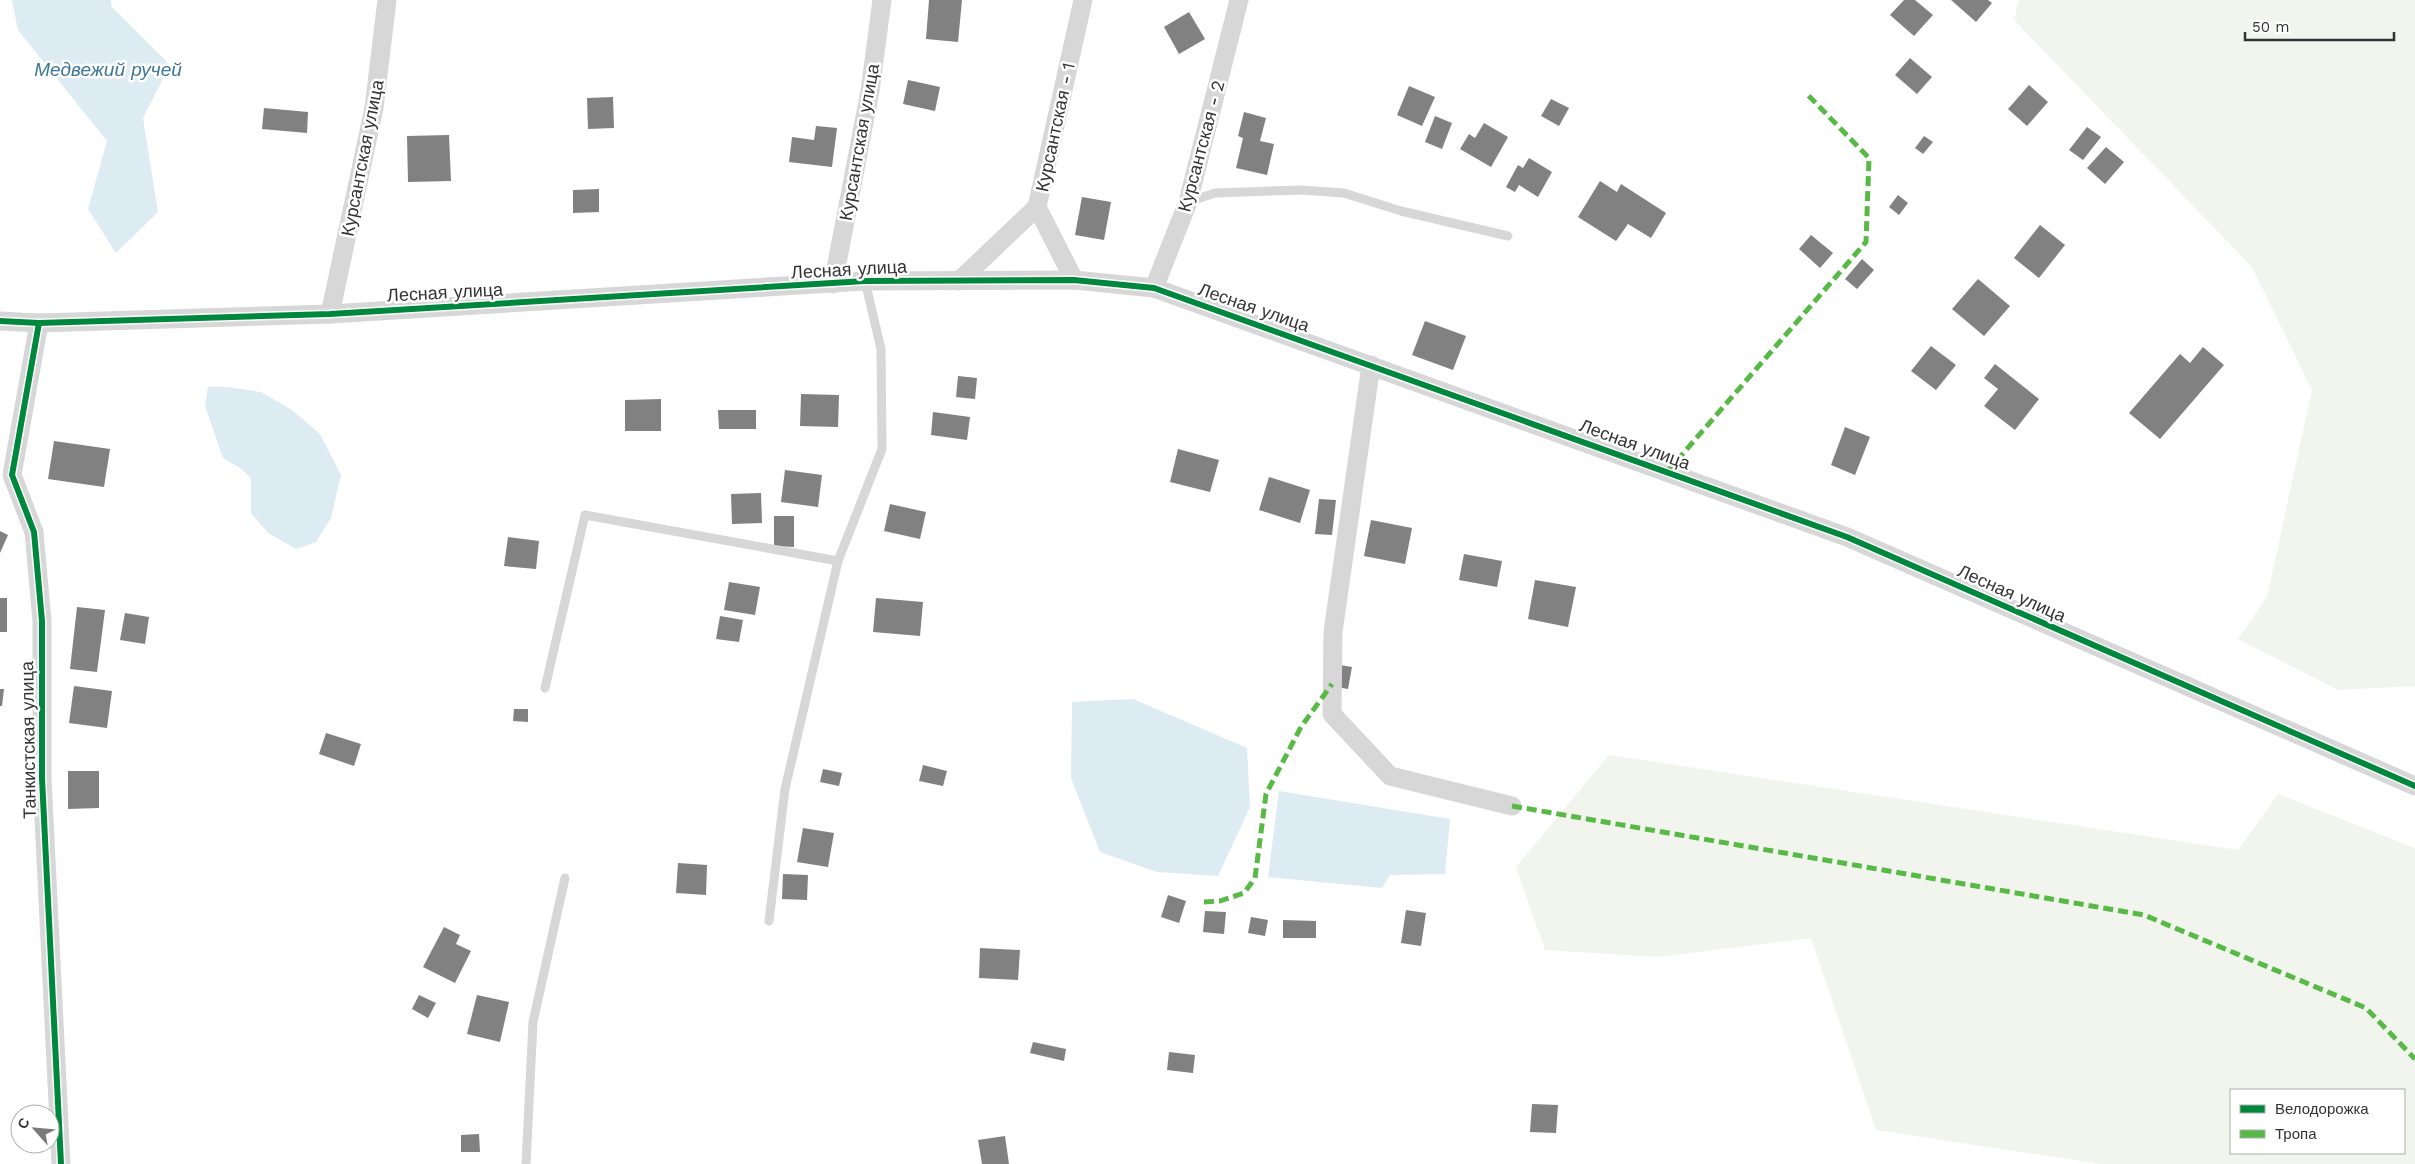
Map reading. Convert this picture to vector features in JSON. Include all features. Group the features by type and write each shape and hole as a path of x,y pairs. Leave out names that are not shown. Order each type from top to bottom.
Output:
{"street":[{"name":"Курсантская улица","path":"330,314 374,108 387,0"},
{"name":"Курсантская улица","path":"832,284 870,91 882,0"},
{"name":"Курсантская - 1","path":"959,281 1037,207 1083,0"},
{"name":"Курсантская - 2","path":"1154,288 1188,202 1239,0"},
{"path":"1037,207 1074,280"},
{"name":"Лесная улица","path":"0,321 39,323 330,314 864,281 1074,280 1154,288 1847,537 2415,786"},
{"name":"Танкистская улица","path":"39,323 6,478 34,532 42,621 42,778 61,1164"},
{"path":"1371,365 1333,632 1332,714 1390,776 1512,806"}],"lane":[{"path":"1188,202 1215,193 1301,190 1344,193 1401,211 1508,236"},
{"path":"769,921 785,789 838,561 882,449 881,348 864,281"},
{"path":"545,688 585,515 838,561"},
{"path":"526,1164 533,1022 565,878"}],"shaded area":[{"path":"2019,0 2415,0 2415,686 2338,690 2238,639 2267,597 2312,390 2252,267 2014,20"},
{"path":"1609,755 2238,850 2278,794 2415,848 2415,1164 2101,1164 1876,1130 1811,938 1658,957 1545,950 1516,867"}],"water":[{"name":"Медвежий ручей","path":"12,0 111,0 111,6 170,65 143,118 158,212 116,253 88,209 107,141 18,30"},
{"path":"208,387 227,387 261,392 292,410 320,434 341,475 331,518 316,542 296,549 268,533 251,513 251,478 240,468 223,458 205,406"},
{"path":"1133,699 1247,748 1250,807 1218,876 1157,872 1100,852 1071,778 1072,702"},
{"path":"1279,791 1450,819 1445,874 1390,875 1382,888 1268,877"}],"building":[{"path":"929,0 962,0 958,42 926,39"},
{"path":"1904,0 1915,0 1933,15 1914,36 1890,15"},
{"path":"1951,0 1988,0 1992,3 1976,22"},
{"path":"1189,12 1205,39 1179,54 1164,27"},
{"path":"1910,58 1932,77 1917,94 1895,75"},
{"path":"908,80 940,87 935,111 903,104"},
{"path":"2029,85 2048,102 2027,126 2008,109"},
{"path":"1409,86 1435,97 1422,126 1397,115"},
{"path":"613,97 614,128 588,129 587,98"},
{"path":"1551,99 1569,108 1559,126 1541,116"},
{"path":"264,108 308,112 307,133 262,129"},
{"path":"1244,112 1266,118 1260,141 1274,144 1267,175 1236,168 1243,138 1238,136"},
{"path":"1435,116 1452,123 1442,149 1425,142"},
{"path":"1484,123 1508,137 1491,167 1460,149 1469,134 1475,138"},
{"path":"816,126 837,128 832,167 789,162 792,137 814,140"},
{"path":"2087,127 2101,137 2083,160 2069,150"},
{"path":"449,135 451,181 408,182 407,136"},
{"path":"1924,136 1933,142 1923,154 1915,148"},
{"path":"2106,147 2124,162 2105,184 2087,168"},
{"path":"1529,158 1552,172 1538,197 1519,185 1515,192 1506,187 1518,165 1523,168"},
{"path":"1600,181 1617,192 1621,184 1666,213 1651,238 1628,224 1616,241 1578,217"},
{"path":"599,189 599,212 573,213 573,190"},
{"path":"1898,195 1908,203 1899,215 1889,207"},
{"path":"1082,197 1111,202 1104,240 1075,235"},
{"path":"2040,225 2065,245 2039,278 2014,258"},
{"path":"1811,235 1833,253 1820,268 1799,249"},
{"path":"1862,259 1874,270 1857,289 1845,279"},
{"path":"1978,279 2010,306 1984,336 1952,309"},
{"path":"1425,321 1466,336 1453,370 1412,355"},
{"path":"1931,346 1956,365 1936,390 1911,371"},
{"path":"2203,347 2224,365 2160,439 2129,413 2180,354 2190,363"},
{"path":"1995,364 2039,399 2015,430 1984,406 1998,389 1984,378"},
{"path":"958,376 977,378 975,399 956,397"},
{"path":"801,394 839,395 838,427 800,426"},
{"path":"661,399 661,431 625,431 625,400"},
{"path":"718,410 756,410 756,429 719,429"},
{"path":"933,412 970,417 967,440 931,435"},
{"path":"1845,427 1870,437 1855,475 1831,465"},
{"path":"54,441 110,449 104,487 48,479"},
{"path":"1178,449 1219,460 1210,492 1170,482"},
{"path":"785,470 822,475 818,507 781,502"},
{"path":"1269,477 1310,490 1300,523 1259,510"},
{"path":"761,493 762,523 732,524 731,494"},
{"path":"1319,499 1336,500 1332,535 1315,534"},
{"path":"890,504 926,512 920,539 884,531"},
{"path":"774,516 794,516 794,547 774,546"},
{"path":"1371,520 1412,528 1405,564 1364,556"},
{"path":"0,531 8,535 0,553"},
{"path":"508,537 539,541 536,569 504,566"},
{"path":"1464,554 1502,561 1497,587 1459,580"},
{"path":"1535,580 1576,587 1568,627 1528,619"},
{"path":"729,582 760,587 755,615 724,610"},
{"path":"0,598 7,598 7,632 0,632"},
{"path":"876,598 923,602 920,636 873,632"},
{"path":"77,607 105,610 97,672 70,669"},
{"path":"125,613 149,617 145,644 120,640"},
{"path":"720,616 743,620 739,642 716,639"},
{"path":"1340,665 1352,667 1348,689 1336,687"},
{"path":"74,686 112,691 107,728 69,723"},
{"path":"0,689 4,689 2,706 0,706"},
{"path":"514,709 528,709 528,722 513,721"},
{"path":"326,733 361,744 354,766 319,754"},
{"path":"923,765 947,771 943,786 919,781"},
{"path":"823,769 842,773 839,786 820,782"},
{"path":"68,771 99,771 99,808 68,809"},
{"path":"803,828 834,833 828,867 797,862"},
{"path":"678,863 707,865 706,895 676,893"},
{"path":"783,874 808,875 807,900 782,899"},
{"path":"1168,895 1186,901 1179,923 1161,917"},
{"path":"1406,910 1426,913 1421,946 1401,943"},
{"path":"1205,911 1226,912 1224,934 1203,932"},
{"path":"1251,917 1268,920 1265,936 1248,933"},
{"path":"1283,920 1316,921 1316,938 1283,938"},
{"path":"444,927 460,935 456,944 471,951 455,983 423,967"},
{"path":"980,948 1020,950 1018,980 979,978"},
{"path":"419,995 436,1003 428,1018 412,1009"},
{"path":"477,995 509,1002 500,1042 467,1034"},
{"path":"1033,1042 1066,1049 1064,1061 1030,1053"},
{"path":"1169,1052 1195,1055 1193,1073 1167,1070"},
{"path":"1532,1104 1558,1105 1556,1133 1530,1132"},
{"path":"479,1134 480,1152 461,1152 461,1135"},
{"path":"1005,1136 1009,1164 982,1164 978,1140"}],"marked path":[{"path":"1667,472 1866,242 1869,158 1808,95"},
{"path":"1204,902 1220,901 1244,893 1255,878 1266,794 1301,727 1332,684"},
{"path":"1512,806 2144,915 2366,1008 2415,1059"}],"cycle path":[{"path":"0,321 39,323 330,314 865,281 1074,280 1154,288 1847,537 2415,786"},
{"path":"39,323 12,475 34,532 42,621 42,778 61,1164"}]}
